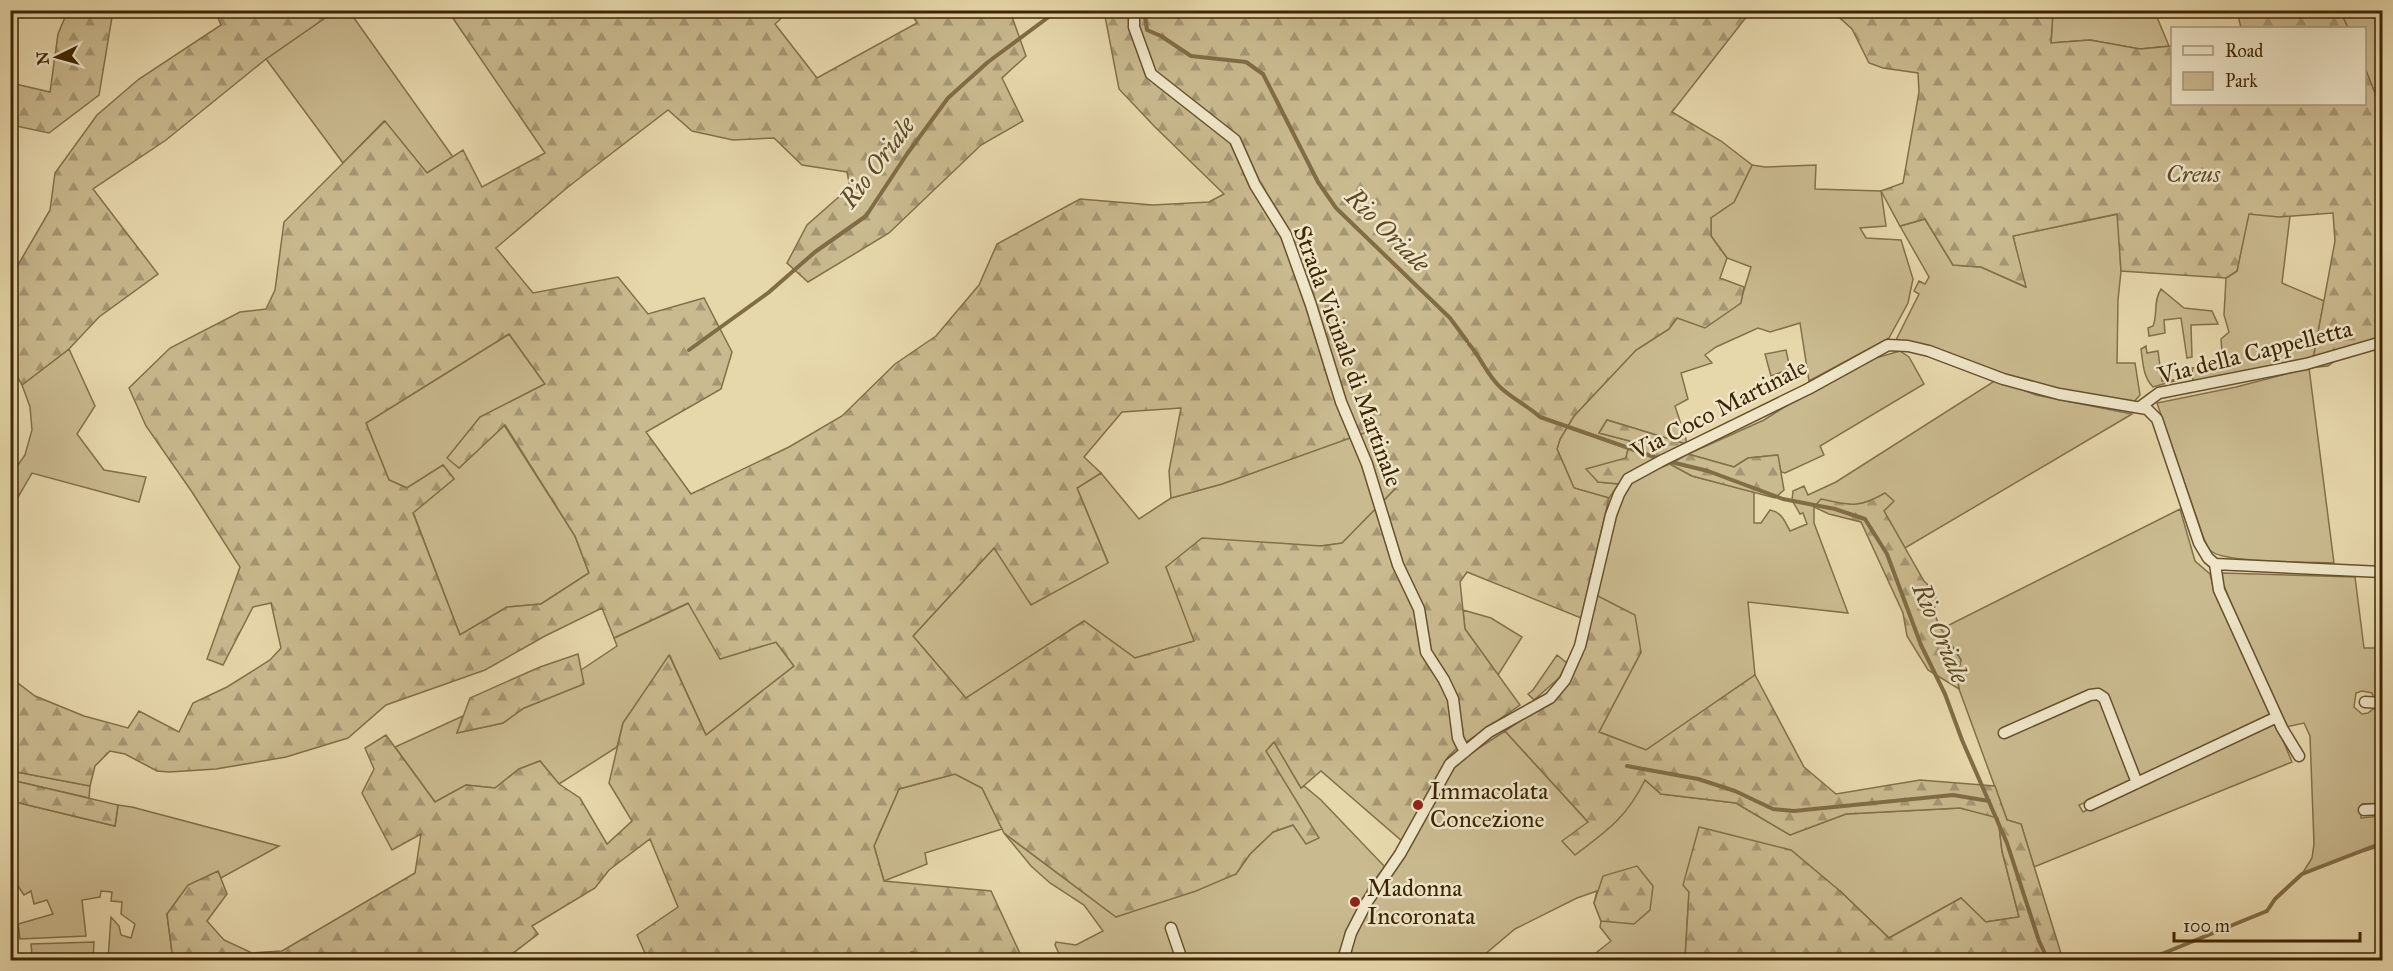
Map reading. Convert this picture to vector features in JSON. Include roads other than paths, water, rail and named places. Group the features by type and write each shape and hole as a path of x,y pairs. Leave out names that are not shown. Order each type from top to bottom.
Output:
{"street":[{"name":"Strada Vicinale di Martinale","path":"1134,10 1134,27 1151,74 1235,140 1255,186 1286,235 1311,305 1341,402 1367,464 1398,565 1419,609 1426,652 1453,699 1458,738 1465,752"},
{"name":"Via della Cappelletta","path":"2140,407 2159,393 2306,364 2382,342"},
{"name":"Via Coco Martinale","path":"1344,960 1351,933 1367,902 1400,854 1450,764 1490,732 1550,698 1565,680 1580,646 1611,515 1628,479 1808,389 1888,345 1908,346 1929,351 2003,379 2059,394 2140,407"},
{"path":"2140,407 2147,409 2157,419 2199,543 2208,558 2215,564 2382,572"},
{"path":"2215,564 2219,590 2277,717 2299,756"},
{"path":"2004,733 2090,695 2098,694 2104,698 2137,783"},
{"path":"2365,702 2382,703"},
{"path":"2090,805 2277,717"},
{"path":"2364,810 2382,809"},
{"path":"1171,928 1182,960"}],"waterway":[{"name":"Rio Oriale","path":"689,350 768,293 815,252 866,216 948,98 988,62 1058,10"},
{"name":"Rio Oriale","path":"1144,10 1147,30 1161,36 1191,56 1246,62 1263,74 1318,182 1336,208 1450,318 1467,341"},
{"name":"Rio Oriale","path":"1469,344 1501,388 1540,417 1660,459"},
{"name":"Rio Oriale","path":"1667,461 1708,471 1783,499 1835,509 1865,519 1887,554 1921,645 1945,694 1962,740 2007,843 2039,941 2048,960"},
{"path":"1627,766 1698,779 1735,791 1773,809 1794,811 1953,795 1989,801"},
{"name":"Rio Oriale","path":"2147,960 2267,911 2275,899 2302,874 2382,843"}],"place":[{"name":"Immacolata Concezione","path":"1418,805"},
{"name":"Madonna Incoronata","path":"1355,902"}],"park label":[{"name":"Creus","path":"2193,174"}]}
